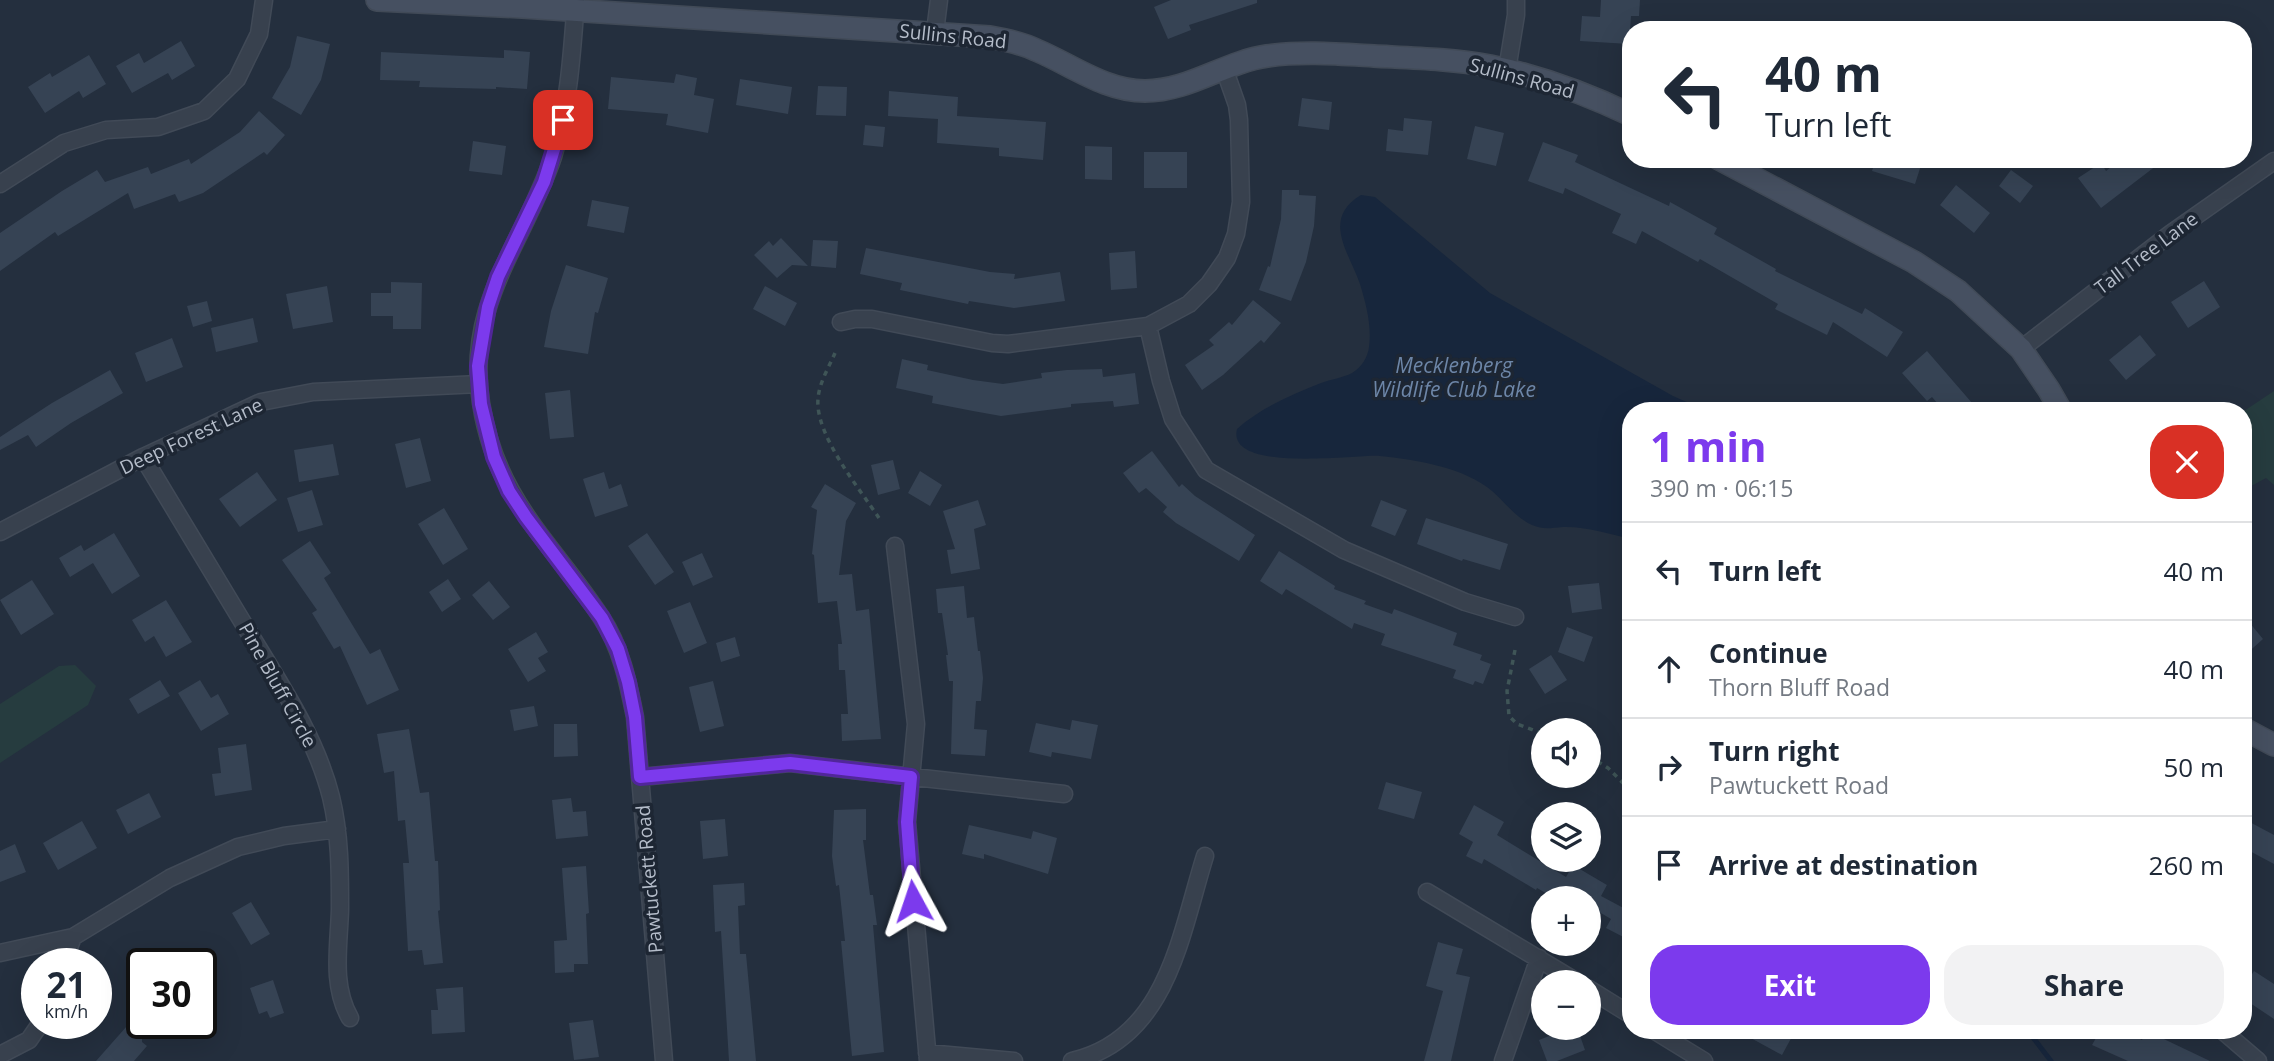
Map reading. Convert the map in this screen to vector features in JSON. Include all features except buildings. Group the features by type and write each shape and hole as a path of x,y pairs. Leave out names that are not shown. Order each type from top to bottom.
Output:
{"street":[{"path":"0,184 64,143 106,130 158,127 204,111 237,79 259,34 264,0"},
{"name":"Sullins Road","path":"377,0 576,5 990,37 1036,50 1090,77 1127,90 1167,89 1261,57 1305,54 1434,59 1507,70 1576,92 1622,111"},
{"path":"934,32 939,0"},
{"path":"1507,70 1516,0"},
{"name":"Pawtuckett Road","path":"576,5 572,66 563,120 544,182 498,277 489,302 481,337 479,384 489,442 509,491 602,618 618,649 628,682 635,717 664,1061"},
{"path":"841,322 855,318 872,319 1008,344 1148,326 1188,304 1209,284 1227,258 1236,234 1241,202 1239,120 1237,105 1224,68"},
{"name":"Tall Tree Lane","path":"2021,349 2170,234 2274,161"},
{"path":"1736,168 1914,262 1958,291 2021,349 2056,402"},
{"path":"1148,326 1173,419 1206,470 1343,550 1465,602 1515,617"},
{"name":"Deep Forest Lane","path":"0,532 143,457 243,409 279,397 395,387 479,384"},
{"name":"Pine Bluff Circle","path":"143,457 306,730 319,759 331,797 337,829 340,862 337,973 340,996 351,1018"},
{"path":"895,546 916,724 907,822 927,1057 1014,1061"},
{"path":"2252,733 2274,745"},
{"path":"640,777 790,763 1064,794"},
{"path":"0,953 73,937 170,878 238,847 284,836 337,829"},
{"path":"1072,1061 1096,1054 1122,1039 1146,1015 1161,990 1174,957 1205,856"},
{"path":"1427,891 1558,970"},
{"path":"69,948 73,937"},
{"path":"1503,1061 1539,958"},
{"path":"1601,996 1622,1009"},
{"path":"0,1055 30,1039"},
{"path":"1669,1039 1704,1061"},
{"path":"2233,1039 2258,1061"}],"path":[{"path":"835,353 821,386 819,410 826,434 879,519"},
{"path":"1515,650 1507,691 1509,716 1517,724 1531,729"},
{"path":"1601,764 1622,782"}],"green space":[{"path":"2274,391 2274,485 2266,478 2252,486 2252,406"},
{"path":"75,665 96,686 88,705 0,763 0,704 59,666"}],"water":[{"name":"Mecklenberg Wildlife Club Lake","path":"1361,195 1375,197 1490,293 1687,402 1622,402 1622,537 1579,528 1544,528 1532,525 1519,517 1487,487 1463,474 1436,465 1380,456 1296,459 1272,457 1252,452 1239,443 1237,429 1256,414 1299,392 1352,373 1366,358 1370,339 1368,315 1360,284 1341,236 1342,215 1349,204"}],"waterway":[{"path":"2034,1039 2051,1061"}],"route":[{"path":"563,120 544,182 498,277 481,337 478,366 481,404 489,442 509,491 602,618 618,649 635,717 640,777 790,763 911,777 907,822 913,901"}]}
